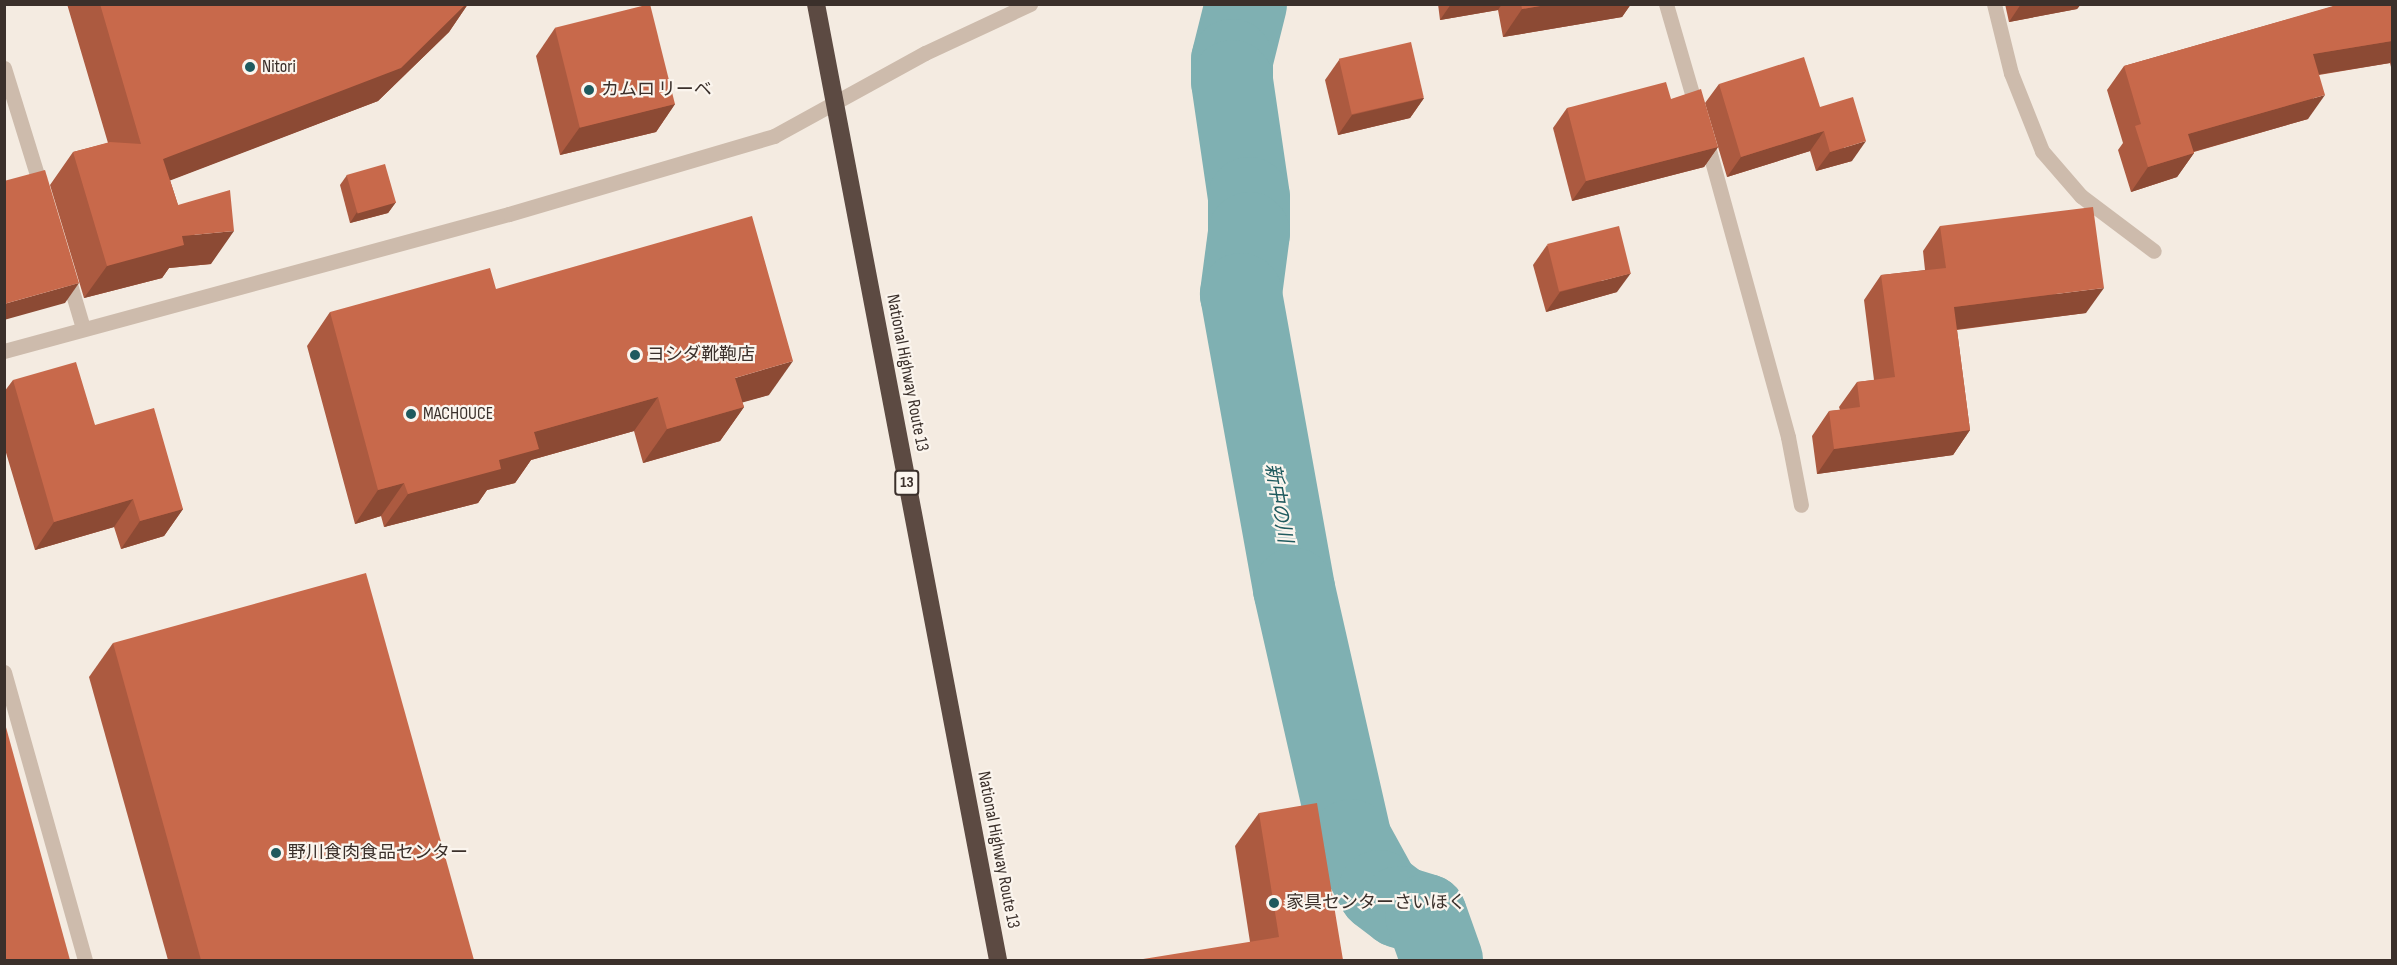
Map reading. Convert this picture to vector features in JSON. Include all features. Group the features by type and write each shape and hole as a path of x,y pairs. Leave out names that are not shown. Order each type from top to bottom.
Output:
{"highway":[{"name":"National Highway Route 13","path":"816,4 998,960"}],"street":[{"path":"4,351 660,171 774,136 926,53 1030,4"},
{"path":"1666,4 1744,269 1788,437 1801,505"},
{"path":"1994,4 2011,73 2042,151 2081,196 2154,251"},
{"path":"4,68 46,204"},
{"path":"63,261 83,328"},
{"path":"4,672 84,960"}],"building":[{"name":"Nitori","path":"100,4 466,4 401,68 163,159 178,205 230,190 234,231 182,236 184,245 107,266 73,152 110,142 141,144"},
{"path":"650,4 675,104 580,128 555,28"},
{"path":"1521,4 1552,4 1522,9"},
{"path":"2340,4 2392,4 2392,41 2313,54 2325,95 2188,134 2194,153 2148,167 2135,126 2141,124 2124,66"},
{"path":"1411,42 1424,98 1352,114 1339,59"},
{"path":"1804,57 1820,107 1853,97 1866,141 1830,152 1824,131 1741,157 1719,84"},
{"path":"1666,82 1671,99 1701,89 1718,147 1586,181 1567,108"},
{"path":"385,164 396,202 358,213 347,175"},
{"path":"45,170 79,283 4,304 4,181"},
{"path":"2093,207 2104,288 1954,307 1970,430 1834,449 1829,411 1860,407 1857,382 1895,377 1881,275 1946,268 1940,226"},
{"path":"752,216 793,361 735,378 744,407 667,429 658,397 534,432 539,449 499,460 501,469 408,494 404,483 378,490 330,312 490,268 496,289"},
{"path":"1619,226 1631,274 1559,291 1547,244"},
{"path":"76,362 95,425 154,408 183,509 140,521 133,499 54,522 13,380"},
{"path":"366,573 474,960 201,960 113,643"},
{"path":"4,720 70,960 4,960"},
{"path":"1317,803 1343,960 1137,960 1279,937 1259,813"}],"waterway":[{"name":"新中の川","path":"1246,4 1232,60 1232,81 1249,198 1249,233 1241,294 1294,589 1351,840 1379,891 1400,907 1426,915 1442,960"}],"place":[{"name":"Nitori","path":"250,67"},
{"name":"カムロ リーベ","path":"589,90"},
{"name":"ヨシダ靴鞄店","path":"635,355"},
{"name":"MACHOUCE","path":"411,414"},
{"name":"野川食肉食品センター","path":"276,853"},
{"name":"家具センターさいほく","path":"1274,903"}]}
